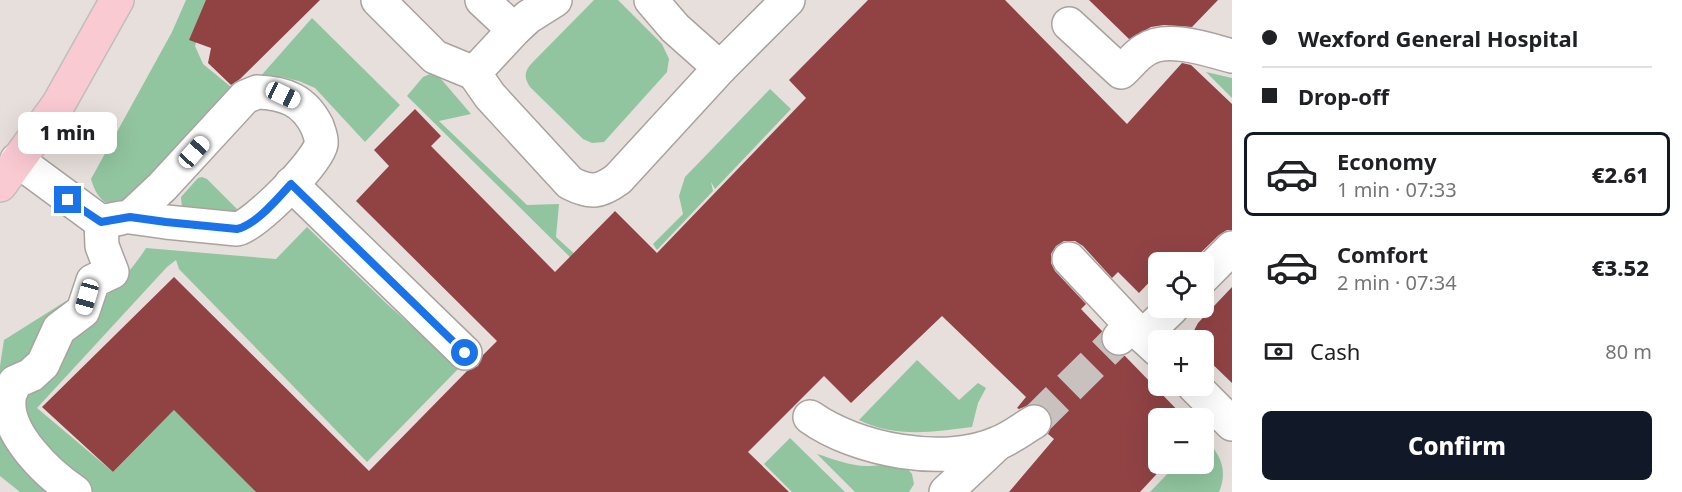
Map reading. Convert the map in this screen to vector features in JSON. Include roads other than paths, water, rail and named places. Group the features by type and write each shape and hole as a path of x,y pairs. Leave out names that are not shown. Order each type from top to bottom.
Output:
{"main road":[{"path":"9,173 58,105 117,0"}],"lane":[{"path":"378,0 435,57 474,73 490,96 570,183 585,190 606,188 618,180 720,68 788,0"},
{"path":"482,0 514,30"},
{"path":"474,73 528,17 555,0"},
{"path":"651,0 675,28 720,68"},
{"path":"1070,24 1121,72 1145,50 1156,44 1192,46 1232,56"},
{"path":"9,173 115,219 237,229 248,224 268,208 291,184 321,146 320,135 309,111 294,100 283,95 256,92 245,97 162,188 115,219 102,246 111,272 93,281 83,311 59,329 43,363 31,375 15,382 8,397 9,413 18,435 50,471 75,492"},
{"path":"291,184 465,353"},
{"path":"1214,266 1232,248"},
{"path":"1069,259 1138,337 1160,318"},
{"path":"1204,396 1232,424"},
{"path":"810,417 827,429 861,443 927,455 961,453 998,444"},
{"path":"946,492 998,444 1034,422"}],"tunnel":[{"path":"1034,422 1119,338"}]}
